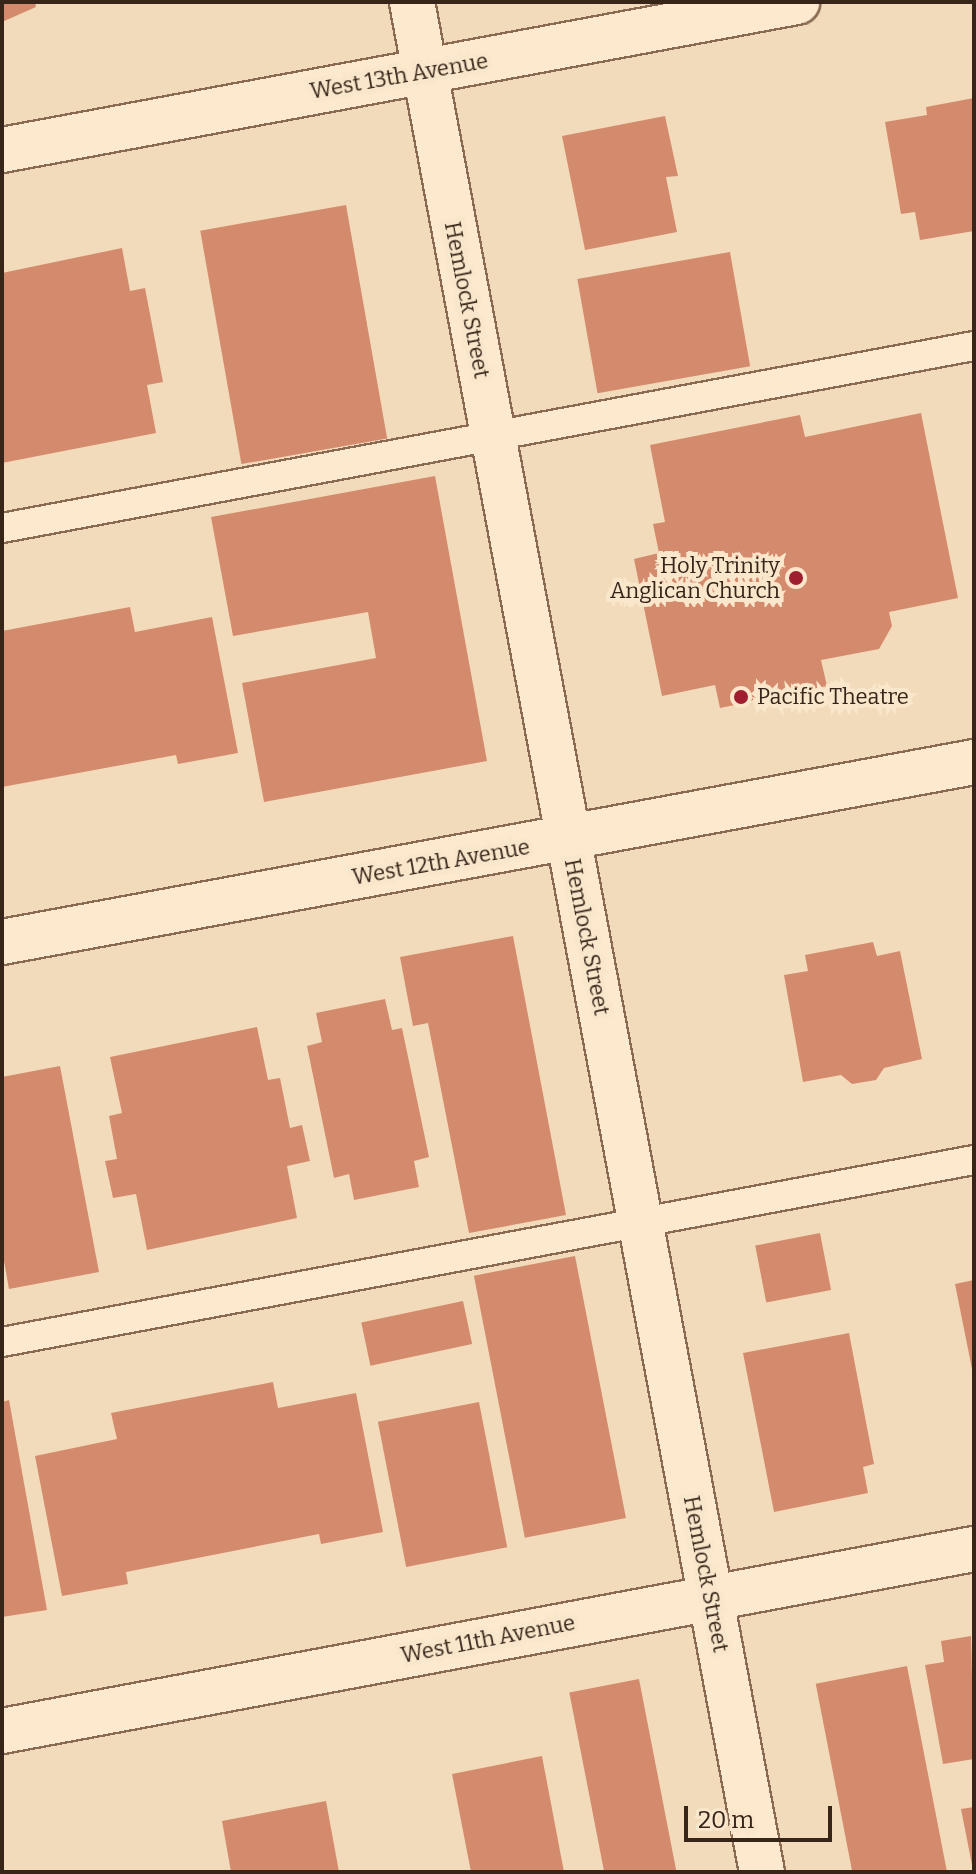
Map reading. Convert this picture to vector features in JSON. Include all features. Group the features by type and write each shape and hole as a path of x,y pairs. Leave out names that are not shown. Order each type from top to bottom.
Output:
{"street":[{"name":"Hemlock Street","path":"412,2 762,1872"},
{"name":"West 13th Avenue","path":"2,150 797,2"},
{"name":"West 12th Avenue","path":"2,942 974,762"},
{"name":"West 11th Avenue","path":"2,1731 974,1549"}],"lane":[{"path":"2,528 974,346"},
{"path":"2,1342 974,1160"}],"building":[{"path":"2,2 35,2 36,7 2,22"},
{"path":"974,98 974,231 920,240 915,212 901,214 885,122 927,115 926,107"},
{"path":"665,116 678,176 666,177 677,232 585,250 562,136"},
{"path":"346,205 387,438 241,464 200,231"},
{"path":"122,248 130,291 145,288 163,382 147,385 156,433 2,463 2,273"},
{"path":"730,252 750,366 597,393 577,279"},
{"name":"Holy Trinity Anglican Church","path":"921,413 958,598 889,612 892,626 879,649 821,660 827,686 720,708 715,685 662,696 634,559 659,553 653,524 665,522 650,445 800,415 805,437"},
{"path":"435,476 487,761 264,802 242,683 376,658 368,612 233,636 211,517"},
{"path":"130,607 135,632 212,617 238,753 178,764 176,755 2,787 2,631"},
{"path":"513,936 566,1215 469,1233 428,1023 413,1026 400,957"},
{"path":"873,942 877,956 900,951 922,1059 884,1068 876,1080 852,1084 841,1075 803,1082 784,975 808,971 805,955"},
{"path":"385,999 392,1030 402,1028 429,1157 414,1161 419,1187 354,1200 349,1174 334,1178 307,1046 322,1042 316,1013"},
{"path":"257,1027 268,1080 280,1078 290,1128 302,1125 310,1161 287,1166 297,1218 147,1250 136,1194 113,1198 105,1161 117,1159 109,1116 122,1113 110,1057"},
{"path":"60,1066 99,1272 9,1289 2,1250 2,1077"},
{"path":"820,1233 831,1290 766,1303 755,1246"},
{"path":"575,1256 626,1518 525,1538 474,1276"},
{"path":"974,1280 974,1373 973,1374 955,1284"},
{"path":"463,1301 472,1344 370,1366 361,1323"},
{"path":"849,1333 874,1464 863,1467 868,1493 774,1512 743,1353"},
{"path":"273,1382 278,1408 356,1393 383,1532 321,1544 319,1534 126,1572 128,1584 62,1596 35,1456 117,1439 111,1413"},
{"path":"9,1400 47,1610 2,1617 2,1402"},
{"path":"479,1402 507,1547 406,1567 378,1422"},
{"path":"971,1636 974,1759 943,1764 925,1665 944,1662 941,1641"},
{"path":"907,1666 947,1872 852,1872 816,1684"},
{"path":"639,1679 677,1872 604,1872 569,1693"},
{"path":"542,1756 564,1872 471,1872 452,1774"},
{"path":"326,1801 339,1872 231,1872 222,1821"},
{"path":"974,1807 974,1869 973,1870 961,1809"}],"place":[{"name":"Holy Trinity Anglican Church","path":"796,578"},
{"name":"Pacific Theatre","path":"741,697"}]}
